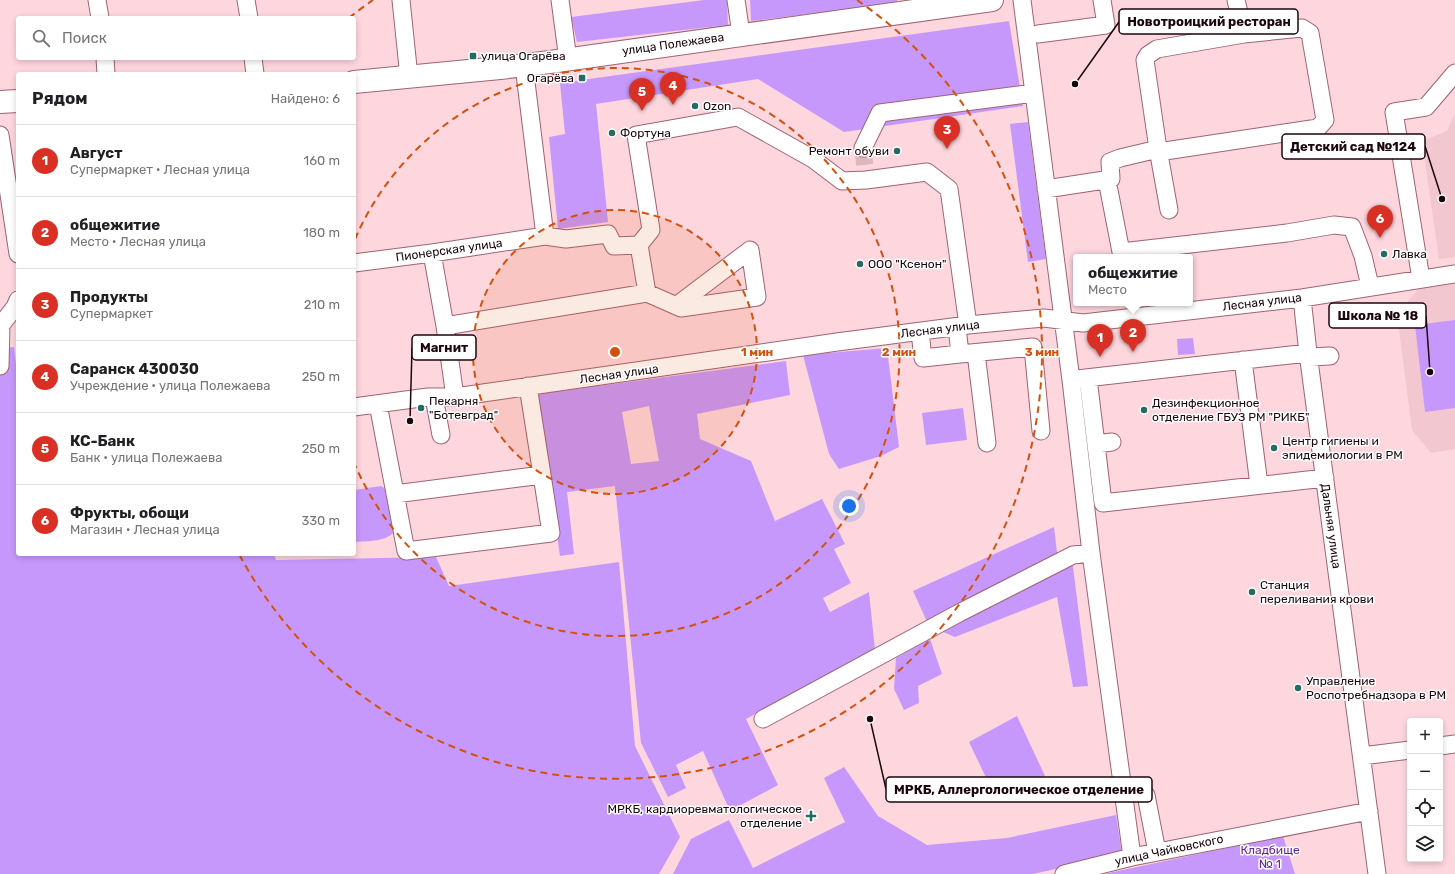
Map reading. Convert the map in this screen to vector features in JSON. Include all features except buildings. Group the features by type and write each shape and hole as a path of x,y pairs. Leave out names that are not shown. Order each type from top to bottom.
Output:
{"main road":[{"name":"улица Полежаева","path":"356,82 524,66 741,34 910,6 992,0"},
{"path":"0,102 16,101"}],"street":[{"path":"97,0 100,16"},
{"path":"246,0 249,16"},
{"path":"401,0 409,77"},
{"path":"560,0 568,60"},
{"path":"736,0 741,34"},
{"path":"1022,0 1064,321 1079,379 1104,443 1104,503 1325,478"},
{"path":"1038,34 1106,26 1102,0"},
{"path":"1236,0 1244,34"},
{"path":"1169,210 1158,149 1145,60 1148,55 1157,49 1244,34 1302,28 1310,33 1325,120 1318,128 1165,151 1158,149 1110,162 1109,180 1121,252 1287,233 1334,225 1352,227 1363,256 1370,286"},
{"path":"105,60 106,72"},
{"path":"253,60 255,72"},
{"path":"524,66 545,236"},
{"path":"1421,279 1394,112 1426,106 1455,73"},
{"path":"863,148 880,113 1034,93"},
{"path":"647,293 639,245 651,230 636,135 738,117 813,159 842,181 866,174 927,172 949,189 963,326 960,354"},
{"path":"0,135 16,241"},
{"path":"1046,189 1109,180"},
{"name":"Пионерская улица","path":"356,263 545,236 566,239 608,234 614,246 639,245"},
{"path":"445,326 647,293 676,306 681,308 757,297 750,250 676,306"},
{"path":"432,253 445,326 455,396"},
{"name":"Лесная улица","path":"356,407 434,397 455,396 837,342 963,326 1044,318 1083,323 1302,298 1370,286 1455,274"},
{"name":"Дальняя улица","path":"1302,298 1308,355 1377,874"},
{"path":"0,366 0,325 13,305"},
{"path":"920,332 922,358 1033,347 1041,432"},
{"path":"976,352 987,444"},
{"path":"1079,379 1243,360 1308,355 1330,356"},
{"path":"1243,360 1259,486"},
{"path":"1079,379 1091,553 1132,857"},
{"path":"378,404 406,551 551,533 528,386"},
{"path":"434,397 441,435"},
{"path":"395,494 542,476"},
{"path":"764,719 966,609 1073,555 1091,553"},
{"path":"1443,746 1455,744"},
{"path":"1362,756 1407,750"},
{"path":"1146,795 1156,852"},
{"name":"улица Чайковского","path":"1064,874 1156,852 1369,811"}],"shaded area":[{"path":"1455,113 1455,257 1439,259 1422,141 1447,131"},
{"path":"1455,279 1455,449 1431,453 1412,430 1397,314 1422,285"}],"green space":[{"path":"704,0 727,0 728,25 577,42 571,17"},
{"path":"750,0 897,0 898,3 751,21"},
{"path":"1009,21 1023,106 844,132 758,79 596,104 608,222 558,229 549,137 565,134 560,83"},
{"path":"1028,122 1046,259 1028,262 1010,124"},
{"path":"1455,320 1455,408 1425,412 1415,325"},
{"path":"1193,338 1195,354 1178,355 1177,339"},
{"path":"14,347 16,364 16,556 275,556 276,560 436,557 449,586 619,562 635,746 680,837 659,874 0,874 0,348"},
{"path":"887,348 899,447 881,456 839,469 829,454 803,355"},
{"path":"786,361 790,395 697,414 700,439 751,461 775,521 822,499 845,544 834,549 851,583 823,598 830,612 869,592 875,650 746,719 778,785 730,811 703,751 676,765 686,788 668,797 641,743 615,486 567,492 574,554 560,556 537,394","holes":["649,406 659,461 631,464 622,412"]},
{"path":"963,408 967,440 926,445 922,413"},
{"path":"381,486 386,489 395,530 388,537 371,541 356,542 356,490"},
{"path":"1054,527 1058,561 1072,559 1088,686 1073,687 1057,597 955,637 929,626 913,591"},
{"path":"930,639 942,674 918,686 919,703 904,710 894,689 896,658"},
{"path":"1017,716 1045,776 989,784 969,742"},
{"path":"844,767 878,816 927,845 1007,838 1116,815 1122,854 1033,874 673,874 691,839 729,820 753,868 845,822 824,778"},
{"name":"Кладбище № 1","path":"1283,836 1295,874 1104,874"}],"tunnel":[{"path":"863,148 865,169"}],"place":[{"name":"улица Огарёва","path":"473,56"},
{"name":"Огарёва","path":"582,78"},
{"name":"Новотроицкий ресторан","path":"1075,84"},
{"name":"Саранск 430030","path":"673,105"},
{"name":"Ozon","path":"695,106"},
{"name":"КС-Банк","path":"642,111"},
{"name":"Фортуна","path":"612,133"},
{"name":"Продукты","path":"947,149"},
{"name":"Ремонт обуви","path":"897,151"},
{"name":"Детский сад №124","path":"1442,199"},
{"name":"Фрукты, обощи","path":"1380,238"},
{"name":"Лавка","path":"1384,254"},
{"name":"ООО \"Ксенон\"","path":"860,264"},
{"name":"общежитие","path":"1133,352"},
{"name":"Август","path":"1100,357"},
{"name":"Школа № 18","path":"1430,372"},
{"name":"Пекарня \"Ботевград\"","path":"421,408"},
{"name":"Дезинфекционное отделение ГБУЗ РМ \"РИКБ\"","path":"1144,410"},
{"name":"Магнит","path":"410,421"},
{"name":"Центр гигиены и эпидемиологии в РМ","path":"1274,448"},
{"name":"Станция переливания крови","path":"1252,592"},
{"name":"Управление Роспотребнадзора в РМ","path":"1298,688"},
{"name":"МРКБ, Аллергологическое отделение","path":"870,719"},
{"name":"МРКБ, кардиоревматологическое отделение","path":"811,816"}]}
